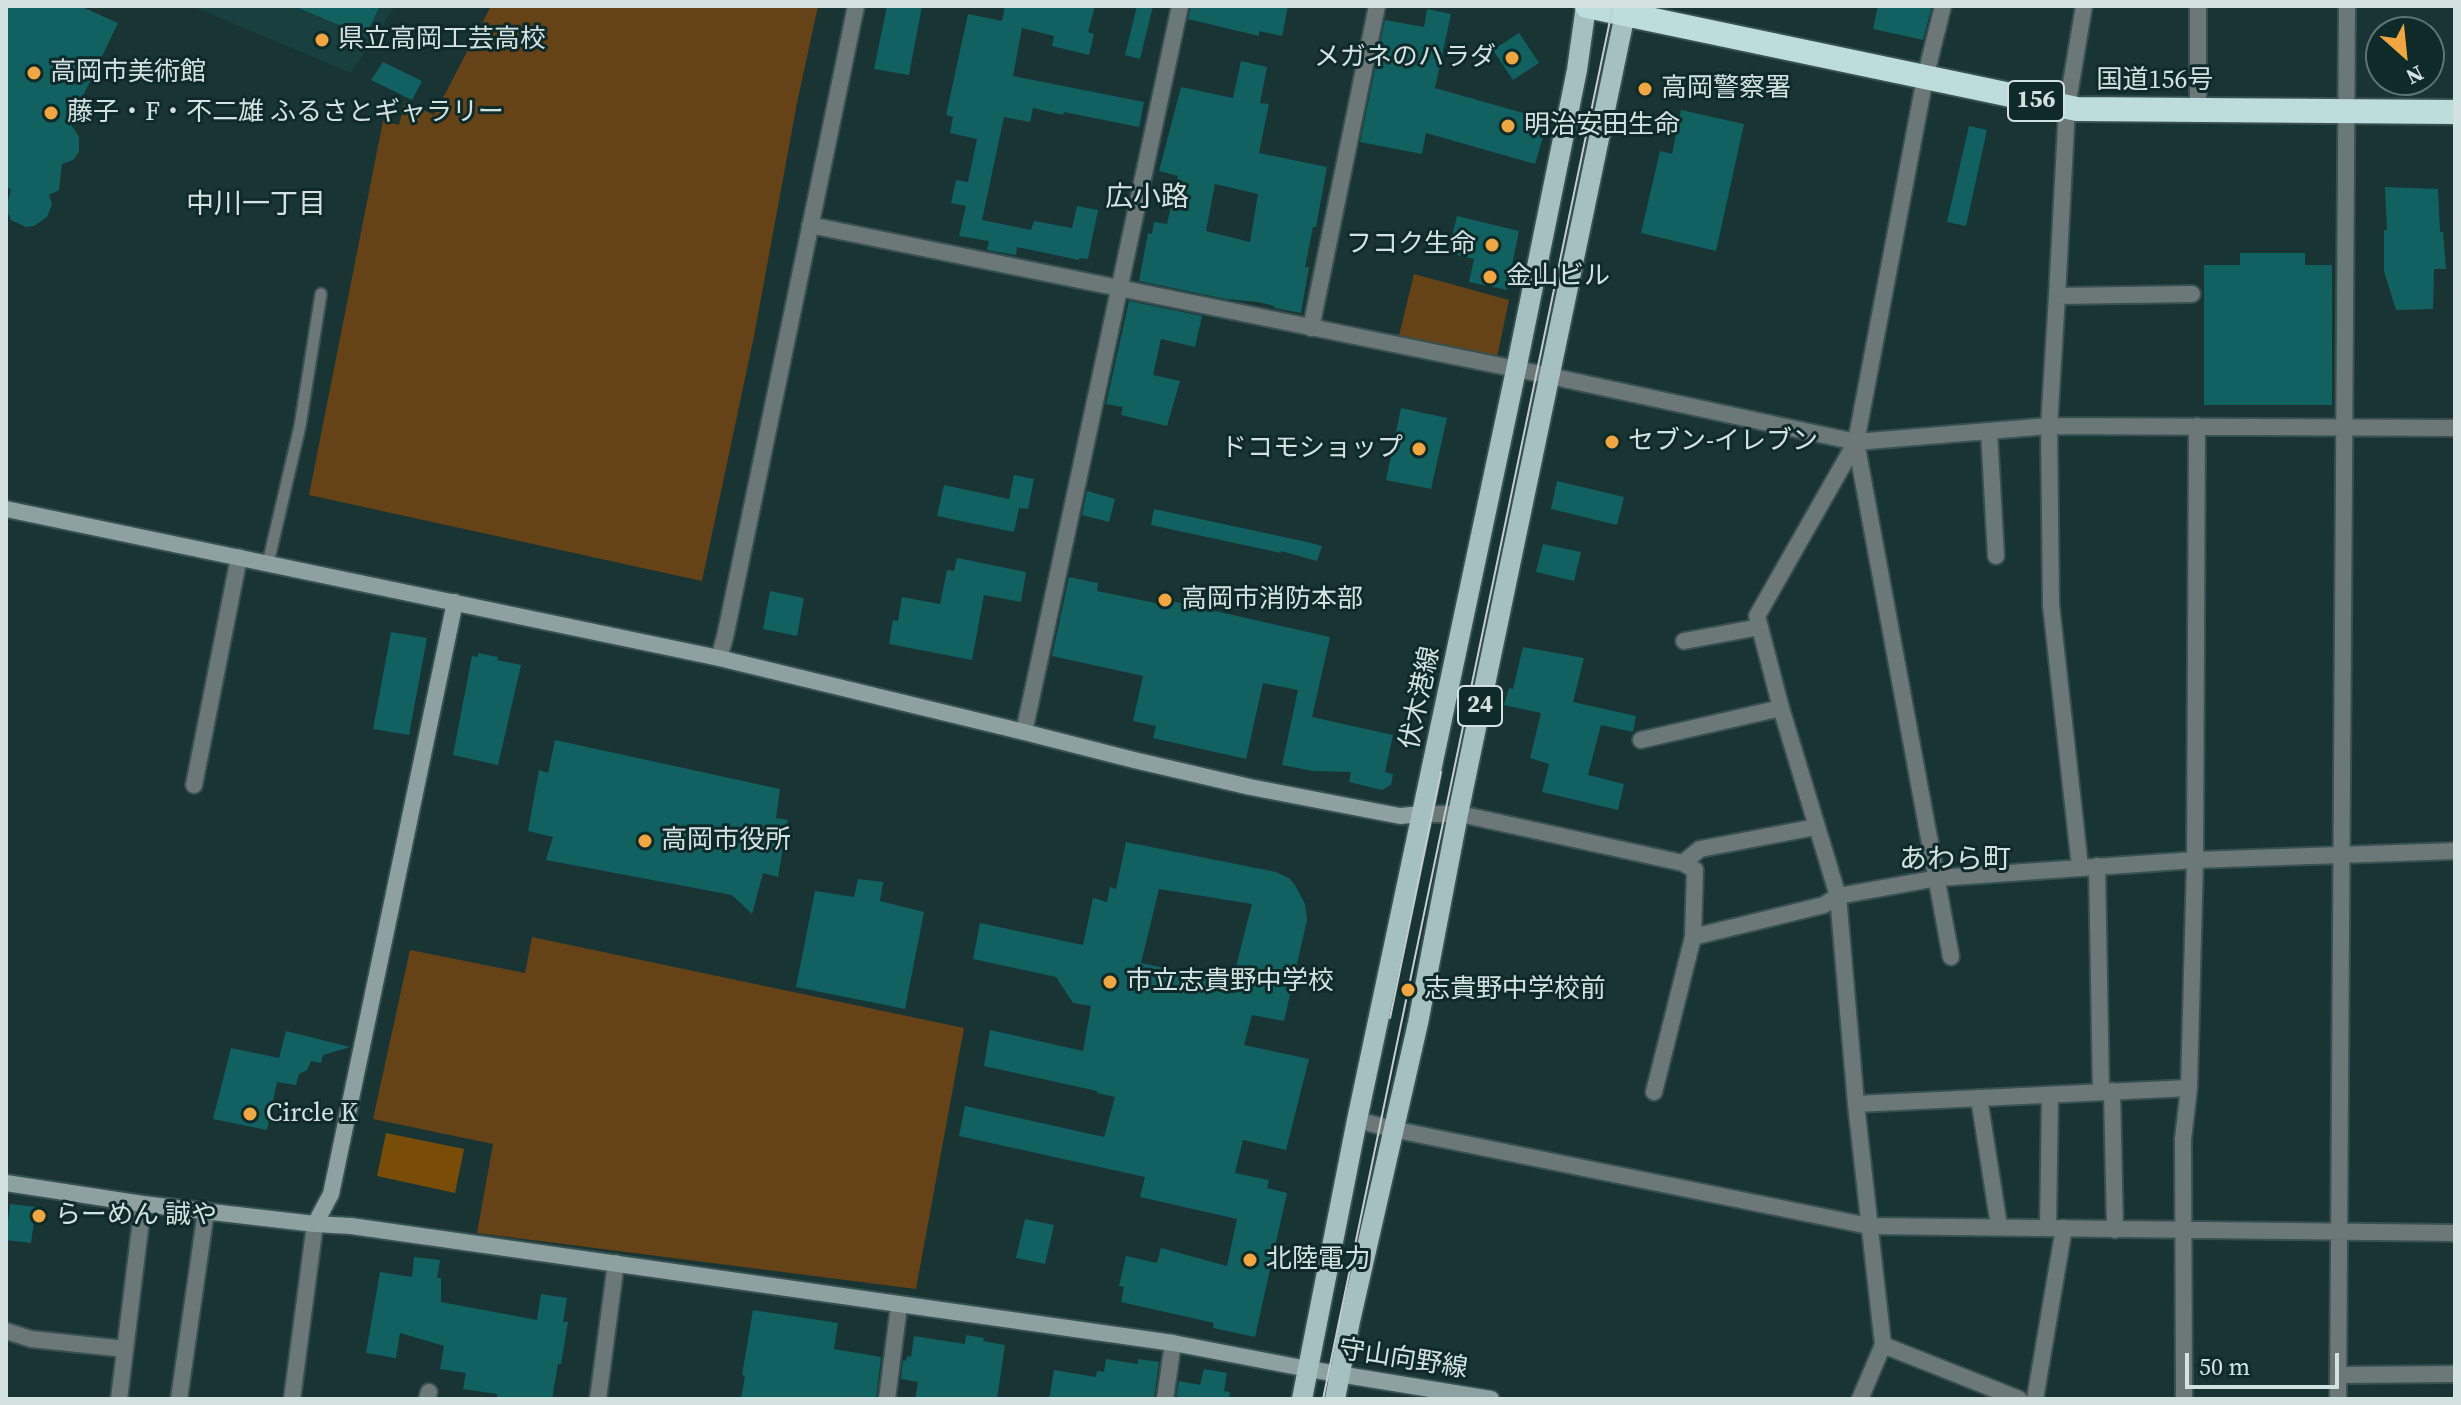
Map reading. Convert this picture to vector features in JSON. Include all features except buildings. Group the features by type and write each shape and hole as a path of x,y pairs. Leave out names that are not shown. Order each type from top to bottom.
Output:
{"highway":[{"name":"国道156号","path":"1587,6 1626,10 2067,107 2455,112"}],"main road":[{"name":"伏木港線","path":"1302,1399 1357,1120 1516,370 1577,70 1587,6"},
{"name":"24","path":"1335,1399 1392,1129 1418,1023 1458,814 1626,10"}],"street":[{"path":"719,658 856,6"},
{"path":"1024,732 1180,6"},
{"path":"1311,328 1377,6"},
{"path":"1860,1399 1883,1345 1856,1104 1838,896 1781,708 1757,616 1856,442 1925,78 1943,6"},
{"path":"2080,867 2051,605 2049,426 2067,107 2084,6"},
{"path":"2198,6 2198,110"},
{"path":"2338,1399 2347,6"},
{"path":"810,225 1856,442 2049,426 2455,428"},
{"path":"2057,296 2192,294"},
{"path":"2184,1399 2183,1139 2189,1088 2195,860 2197,426"},
{"path":"1989,431 1996,556"},
{"path":"1856,442 1951,957"},
{"path":"6,509 719,658 1250,787 1400,816 1458,814 1683,863 1695,870 1693,937 1654,1092"},
{"path":"194,785 239,557"},
{"path":"292,1399 315,1224 331,1194 455,602"},
{"path":"1684,641 1760,627"},
{"path":"1641,740 1781,708"},
{"path":"1683,863 1700,849 1816,827"},
{"path":"1693,937 1824,905 1838,896 1938,878 2195,860 2455,851"},
{"path":"2097,866 2115,1230"},
{"path":"1856,1104 2189,1088"},
{"path":"2035,1399 2056,1228 2050,1095"},
{"path":"1979,1098 1999,1226"},
{"path":"1357,1120 1869,1226 2455,1233"},
{"name":"守山向野線","path":"6,1183 143,1204 351,1226 1173,1343 1491,1399"},
{"path":"119,1399 143,1204"},
{"path":"179,1399 206,1211"},
{"path":"598,1399 616,1263"},
{"path":"887,1399 899,1306"},
{"path":"6,1331 31,1339 125,1349"},
{"path":"1165,1399 1173,1343"},
{"path":"1883,1345 2019,1399"},
{"path":"2338,1375 2455,1374"}],"lane":[{"path":"268,563 300,426 321,294"}],"shaded area":[{"name":"県立高岡工芸高校","path":"192,6 395,6 351,73"},
{"path":"491,6 818,6 754,336 702,581 309,495 383,121 399,125 405,101 434,115"},
{"path":"1414,274 1509,300 1496,362 1398,340"},
{"path":"532,937 964,1028 916,1289 477,1233 493,1144 373,1119 410,950 525,973"},
{"path":"386,1133 464,1149 455,1193 377,1176"}],"tram line":[{"path":"1323,1399 1613,6"},
{"path":"1390,1018 1441,772"}],"place":[{"name":"県立高岡工芸高校","path":"322,40"},
{"name":"メガネのハラダ","path":"1512,58"},
{"name":"高岡市美術館","path":"34,73"},
{"name":"高岡警察署","path":"1645,89"},
{"name":"藤子・F・不二雄 ふるさとギャラリー","path":"51,113"},
{"name":"明治安田生命","path":"1508,126"},
{"name":"フコク生命","path":"1492,245"},
{"name":"金山ビル","path":"1490,277"},
{"name":"セブン-イレブン","path":"1612,442"},
{"name":"ドコモショップ","path":"1419,449"},
{"name":"高岡市消防本部","path":"1165,600"},
{"name":"高岡市役所","path":"645,841"},
{"name":"市立志貴野中学校","path":"1110,982"},
{"name":"志貴野中学校前","path":"1408,990"},
{"name":"Circle K","path":"250,1114"},
{"name":"らーめん 誠や","path":"39,1216"},
{"name":"北陸電力","path":"1250,1260"}],"district":[{"name":"広小路","path":"1147,199"},
{"name":"中川一丁目","path":"256,206"},
{"name":"あわら町","path":"1955,861"}]}
